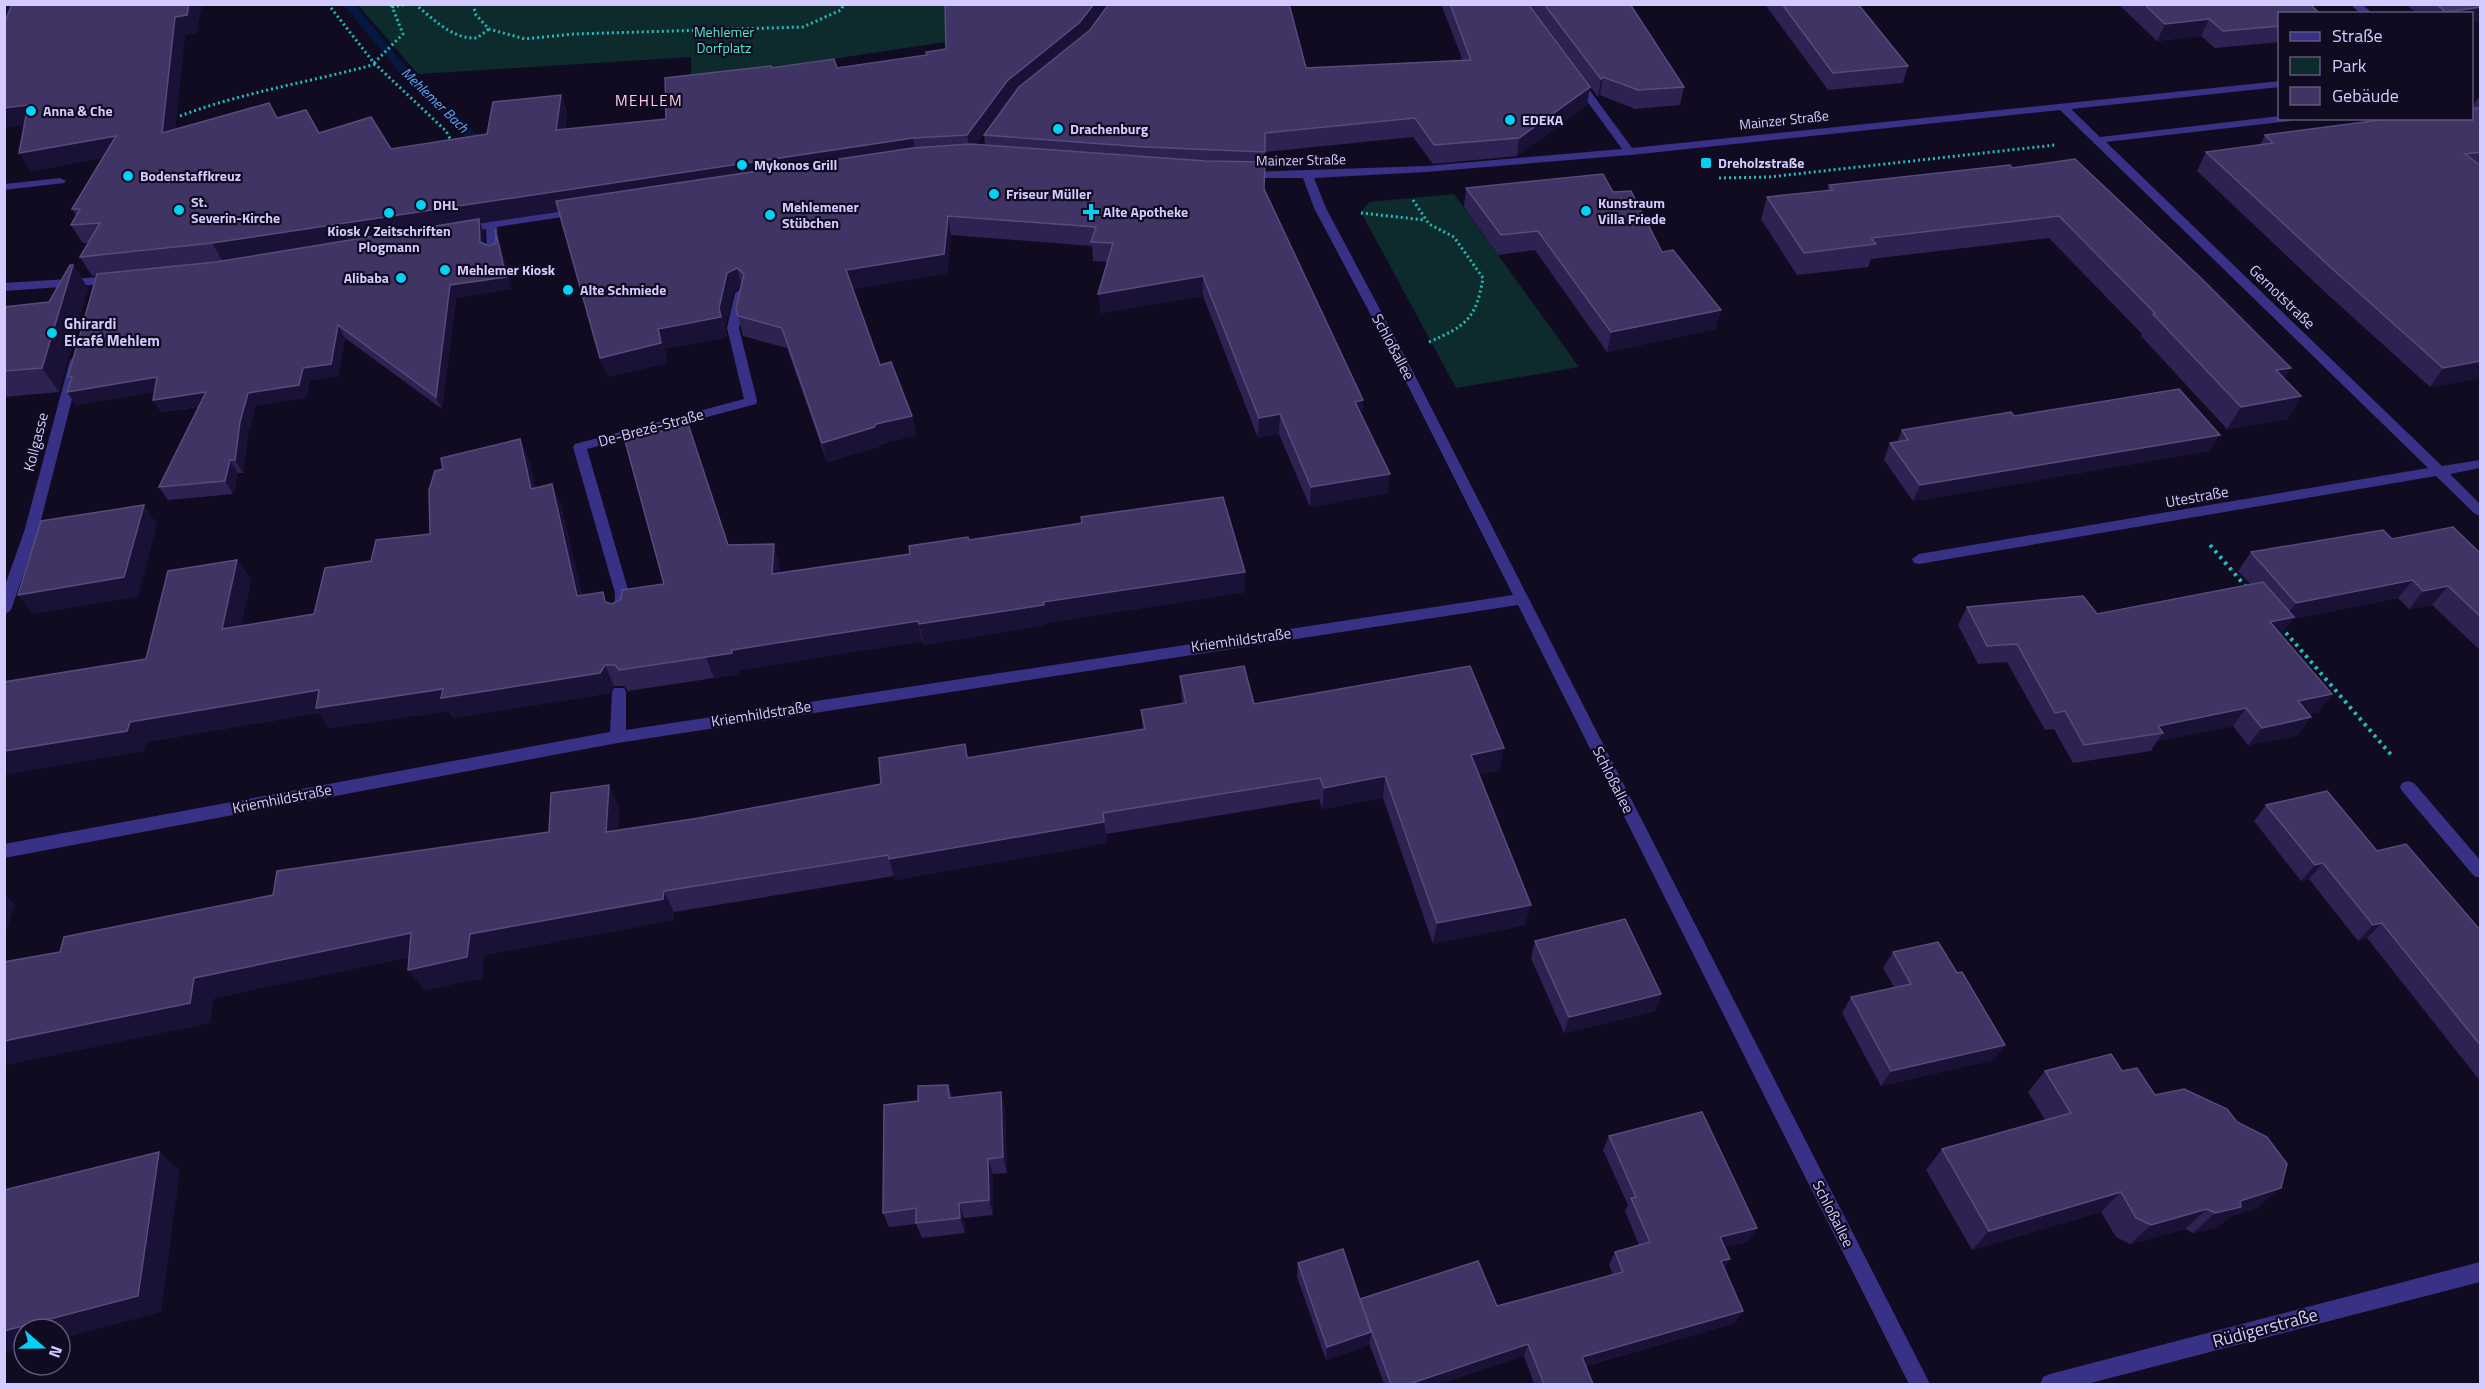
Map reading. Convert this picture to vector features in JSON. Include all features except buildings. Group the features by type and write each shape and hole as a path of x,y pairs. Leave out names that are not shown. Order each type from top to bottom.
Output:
{"street":[{"path":"1570,71 1630,152"},
{"name":"Mainzer Straße","path":"1228,175 1308,176 1397,172 1630,152 2278,84"},
{"name":"Gernotstraße","path":"2062,106 2481,511"},
{"path":"2099,140 2278,119"},
{"name":"Schloßallee","path":"1308,176 1320,208 1398,355 1920,1384"},
{"path":"4,187 60,181"},
{"path":"447,232 585,211"},
{"path":"491,225 494,254"},
{"path":"4,287 96,288 132,278"},
{"name":"De-Brezé-Straße","path":"621,618 622,593 580,447 751,401 733,328 741,292"},
{"name":"Kollgasse","path":"4,610 31,532 79,348"},
{"name":"Utestraße","path":"1919,559 2185,516 2481,464"},
{"name":"Kriemhildstraße","path":"4,851 618,737 1115,659 1521,599"},
{"path":"618,737 619,692"},
{"path":"2408,787 2481,871"},
{"name":"Rüdigerstraße","path":"2050,1384 2481,1272"}],"path":[{"path":"328,4 375,63 446,131 453,146"},
{"path":"180,116 219,101 330,77 375,63 403,34 392,6 408,4"},
{"path":"415,4 456,35 468,39 477,38 489,29"},
{"path":"473,4 476,15 489,29 525,39 574,34 803,27 841,10 844,4"},
{"path":"1709,178 1768,177 2099,140"},
{"path":"1397,172 1425,220"},
{"path":"1320,208 1425,220 1454,237 1483,278 1479,305 1461,328 1398,355"},
{"path":"2185,516 2253,595"},
{"path":"2276,621 2398,762 2408,787"}],"green space":[{"name":"Mehlemer Dorfplatz","path":"358,5 948,5 946,42 691,80 691,57 418,74"},
{"path":"1454,194 1579,367 1456,388 1361,212 1369,202"}],"waterway":[{"name":"Mehlemer Bach","path":"348,4 408,76 480,144 480,155"}],"place":[{"name":"Anna & Che","path":"31,111"},
{"name":"EDEKA","path":"1510,120"},
{"name":"Drachenburg","path":"1058,129"},
{"name":"Dreholzstraße","path":"1706,163"},
{"name":"Mykonos Grill","path":"742,165"},
{"name":"Bodenstaffkreuz","path":"128,176"},
{"name":"Friseur Müller","path":"994,194"},
{"name":"DHL","path":"421,205"},
{"name":"St. Severin-Kirche","path":"179,210"},
{"name":"Kunstraum Villa Friede","path":"1586,211"},
{"name":"Alte Apotheke","path":"1091,212"},
{"name":"Kiosk / Zeitschriften Plogmann","path":"389,213"},
{"name":"Mehlemener Stübchen","path":"770,215"},
{"name":"Mehlemer Kiosk","path":"445,270"},
{"name":"Alibaba","path":"401,278"},
{"name":"Alte Schmiede","path":"568,290"},
{"name":"Ghirardi Eicafé Mehlem","path":"52,333"}],"district":[{"name":"MEHLEM","path":"649,101"}]}
